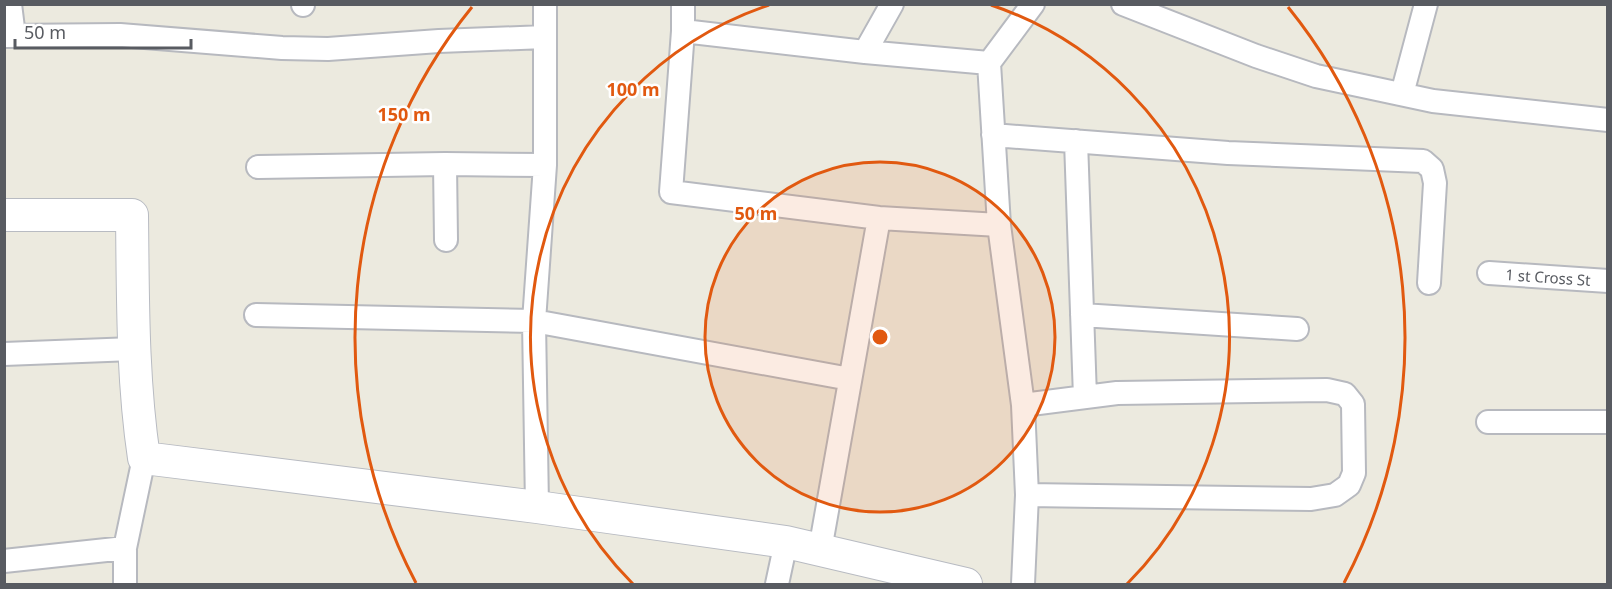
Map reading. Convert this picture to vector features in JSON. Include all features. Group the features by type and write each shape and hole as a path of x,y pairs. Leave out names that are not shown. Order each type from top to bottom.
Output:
{"street":[{"path":"10,4 9,36 120,35 282,48 328,49 439,41 545,37"},
{"path":"537,507 534,321 545,165 544,4"},
{"path":"683,4 671,192 879,218 999,225"},
{"path":"865,52 892,4"},
{"path":"1023,585 1027,495 1023,405 999,225 989,63 1033,4"},
{"path":"1123,4 1256,56 1316,76 1433,101 1608,120"},
{"path":"1402,94 1426,4"},
{"path":"683,31 865,52 989,63"},
{"path":"993,135 1228,153 1423,161 1432,170 1435,183 1429,283"},
{"path":"1076,141 1085,397"},
{"path":"445,164 446,240"},
{"path":"258,167 545,165"},
{"path":"4,215 132,215 133,349 144,458 125,548 125,585"},
{"path":"820,550 879,218"},
{"name":"1 st Cross St","path":"1489,273 1608,282"},
{"path":"256,315 534,321 850,379"},
{"path":"1082,315 1297,329"},
{"path":"4,354 133,349"},
{"path":"1023,405 1117,393 1328,390 1345,394 1353,404 1354,473 1349,485 1335,495 1311,499 1027,495"},
{"path":"1488,422 1608,422"},
{"path":"144,458 537,507 786,542 966,585"},
{"path":"777,585 786,542"},
{"path":"4,561 125,548"}]}
